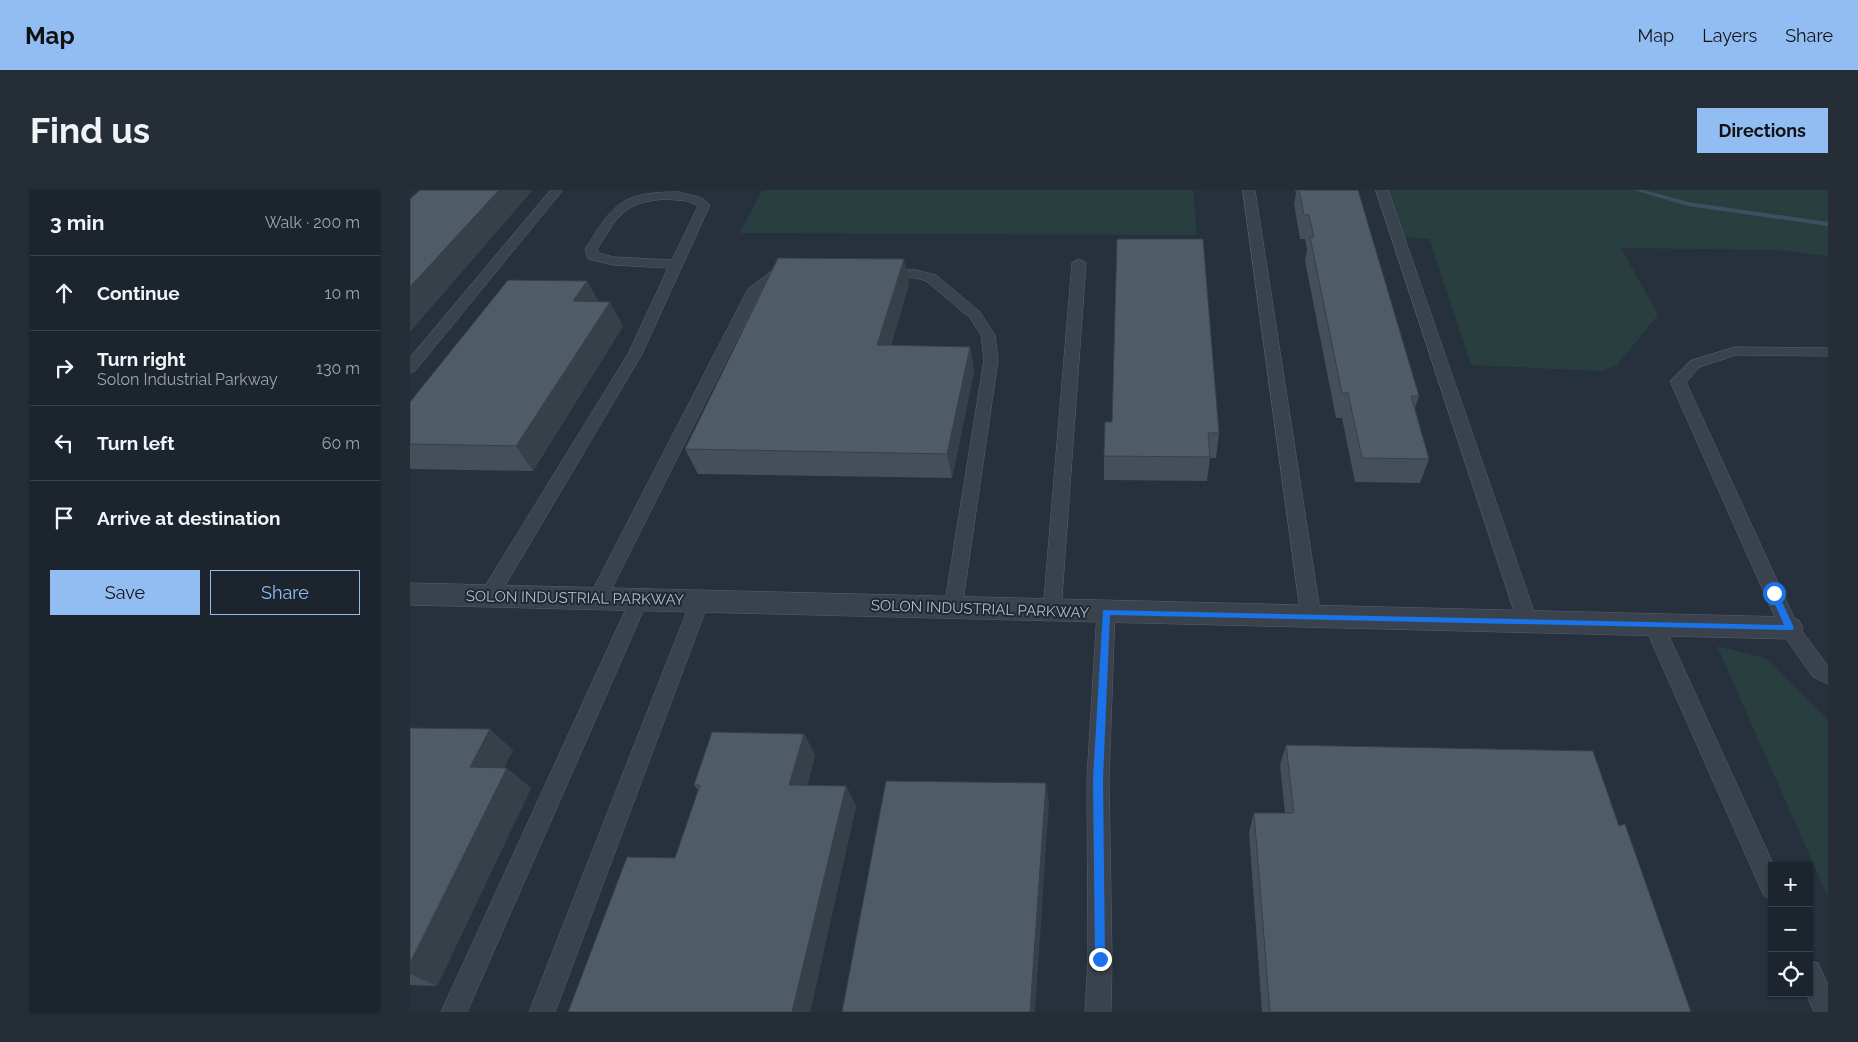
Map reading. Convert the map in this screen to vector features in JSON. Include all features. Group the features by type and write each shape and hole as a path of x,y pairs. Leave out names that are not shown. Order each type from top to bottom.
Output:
{"street":[{"name":"SOLON INDUSTRIAL PARKWAY","path":"410,594 1789,628"}],"lane":[{"path":"410,368 557,190"},
{"path":"1249,190 1311,617"},
{"path":"1382,190 1528,623"},
{"path":"489,596 635,354 677,264 704,205 701,200 694,196 664,196 640,199 624,205 591,249 592,256 614,261 677,264"},
{"path":"1052,610 1079,263"},
{"path":"597,598 755,289 778,274 804,272"},
{"path":"869,273 916,274 931,278 975,315 988,335 991,360 953,608"},
{"path":"1828,352 1735,351 1695,364 1678,381 1789,628 1820,671 1828,676"},
{"path":"454,1012 639,600"},
{"path":"542,1012 700,601"},
{"path":"1098,1012 1100,959 1098,779 1106,612"},
{"path":"1654,625 1768,879"},
{"path":"1813,981 1827,1012"}],"green space":[{"path":"762,190 1193,190 1197,235 740,233"},
{"path":"1382,190 1828,190 1828,256 1778,250 1621,248 1658,315 1617,365 1600,371 1471,365 1429,239 1398,237"},
{"path":"1717,646 1765,658 1828,720 1828,897"}],"building":[{"path":"420,190 499,190 410,287 410,199"},
{"path":"1299,190 1358,190 1419,396 1411,396 1429,459 1362,458 1348,393 1342,393 1310,237 1314,237 1309,215 1304,215"},
{"path":"1117,239 1203,239 1219,433 1208,433 1210,457 1104,456 1105,422 1112,422"},
{"path":"778,258 904,259 877,345 970,347 947,454 685,449"},
{"path":"508,280 587,281 573,301 610,302 516,446 410,444 410,402"},
{"path":"410,728 490,729 470,767 507,768 410,963"},
{"path":"712,732 804,734 789,785 846,786 792,1012 568,1012 627,857 675,858 700,785 694,785"},
{"path":"1286,745 1593,751 1619,826 1625,824 1691,1012 1270,1012 1254,813 1294,813"},
{"path":"886,781 1046,783 1030,1012 842,1012"}],"waterway":[{"path":"1637,190 1688,204 1828,224"}],"route":[{"path":"1100,959 1098,779 1106,612 1789,628 1774,593"}]}
